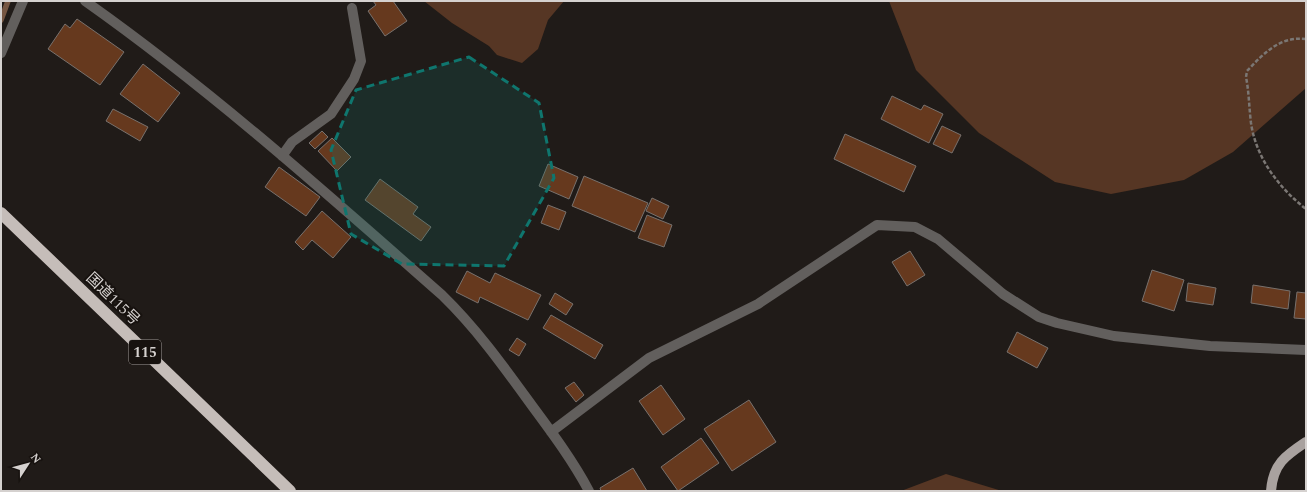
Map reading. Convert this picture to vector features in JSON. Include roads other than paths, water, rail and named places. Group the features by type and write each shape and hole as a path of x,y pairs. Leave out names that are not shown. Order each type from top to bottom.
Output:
{"highway":[{"name":"国道115号","path":"1,213 290,491"}],"main road":[{"path":"1271,491 1272,480 1276,469 1285,456 1306,442"}],"street":[{"path":"1,54 23,1"},
{"path":"85,1 144,43 282,156 442,295 488,344 551,432 586,490"},
{"path":"282,156 292,142 331,114 354,79 361,60 352,8"},
{"path":"551,432 649,358 758,304 877,226 915,228 938,238 1003,294 1039,317 1057,323 1114,336 1210,346 1306,350"}],"waterway":[{"path":"1,20 8,1"}]}
